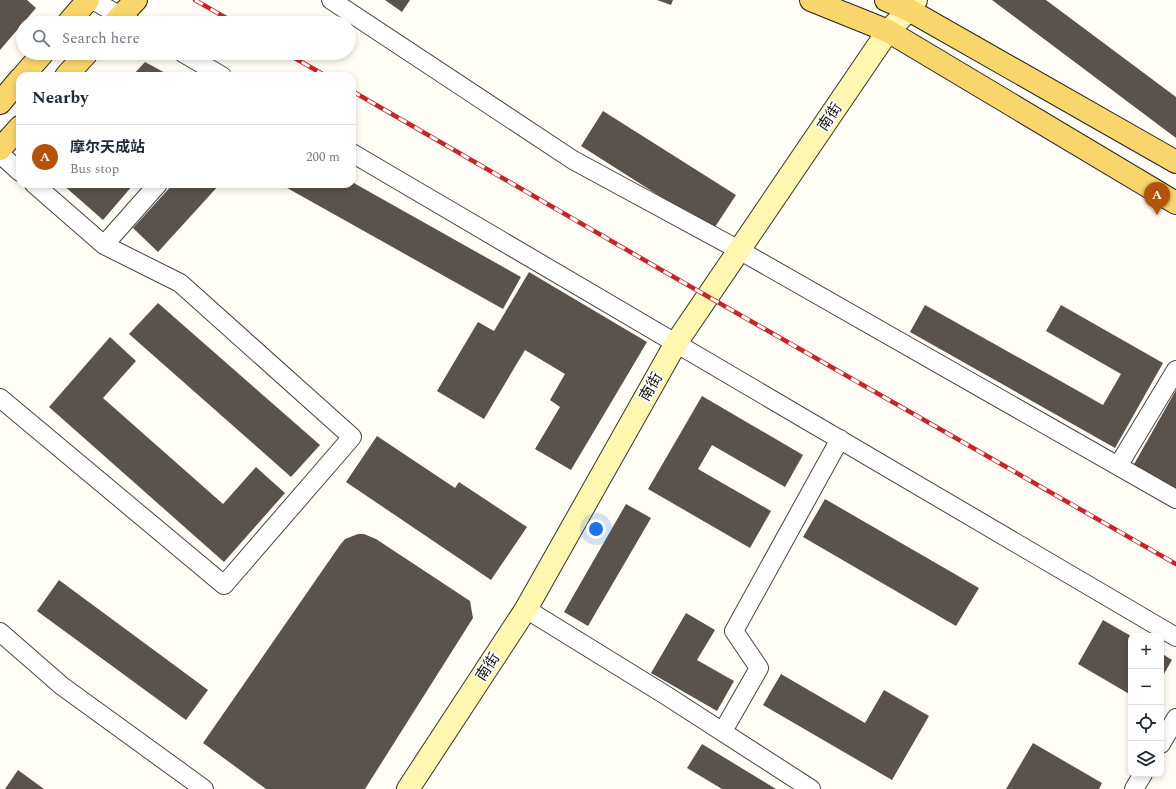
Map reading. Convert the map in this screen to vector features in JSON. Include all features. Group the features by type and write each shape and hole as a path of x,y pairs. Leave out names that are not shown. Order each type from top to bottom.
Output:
{"main road":[{"path":"74,16 88,0"},
{"path":"125,16 136,0"},
{"path":"811,0 888,31 1176,203"},
{"path":"886,0 912,5 1176,162"},
{"path":"26,72 36,60"},
{"path":"70,72 81,60"},
{"path":"0,103 16,84"},
{"path":"0,149 16,131"}],"street":[{"path":"93,0 115,16"},
{"path":"331,0 355,16"},
{"name":"南街","path":"408,789 526,609 676,343 888,31 912,5"},
{"path":"356,17 573,160 739,250 1176,499"},
{"path":"195,60 215,72"},
{"path":"0,154 16,168"},
{"path":"356,155 1176,637"},
{"path":"0,398 224,585 352,437 180,283 104,245 39,188"},
{"path":"104,245 154,188"},
{"path":"1118,466 1176,370"},
{"path":"723,732 759,668 734,631 840,440"},
{"path":"526,609 668,696 811,789"},
{"path":"0,632 62,686 204,789"},
{"path":"1163,741 1176,718"},
{"path":"1134,789 1141,777"}],"building":[{"path":"0,0 27,0 36,8 29,16 16,16 16,31 0,50"},
{"path":"385,0 410,0 402,12"},
{"path":"657,0 673,0 671,5"},
{"path":"992,0 1046,0 1176,97 1176,138"},
{"path":"145,62 164,72 136,72"},
{"path":"603,111 736,195 713,230 581,146"},
{"path":"356,184 521,277 503,309 287,188 356,188"},
{"path":"67,188 130,188 103,220"},
{"path":"169,188 216,188 158,252 133,228"},
{"path":"529,272 647,342 571,470 535,449 560,407 550,400 565,374 525,350 484,419 437,391 478,322 494,331"},
{"path":"158,303 320,445 291,477 129,334"},
{"path":"925,305 1103,405 1121,374 1046,331 1061,305 1163,363 1115,448 910,332"},
{"path":"110,337 136,361 103,398 223,504 256,467 285,493 224,562 49,407"},
{"path":"1176,390 1176,490 1133,466"},
{"path":"702,396 803,455 785,487 712,445 698,469 771,511 750,548 648,489"},
{"path":"377,436 455,488 459,482 527,527 491,580 346,482"},
{"path":"825,499 979,588 956,626 803,537"},
{"path":"626,504 651,518 588,626 564,612"},
{"path":"358,534 364,534 376,539 470,601 473,618 365,789 266,789 203,743 340,545 345,539"},
{"path":"59,580 208,690 186,720 37,611"},
{"path":"686,613 715,630 697,660 734,681 717,711 651,673"},
{"path":"1103,620 1128,634 1128,693 1078,664"},
{"path":"1164,655 1172,660 1164,674"},
{"path":"781,674 865,723 884,690 929,716 892,780 763,705"},
{"path":"1033,743 1102,783 1099,789 1006,789"},
{"path":"702,744 776,789 722,789 687,768"},
{"path":"18,770 44,789 5,789"}],"railway":[{"path":"195,0 223,16"},
{"path":"298,60 319,72"},
{"path":"356,93 1176,564"}],"place":[{"name":"摩尔天成站","path":"1157,215"}]}
